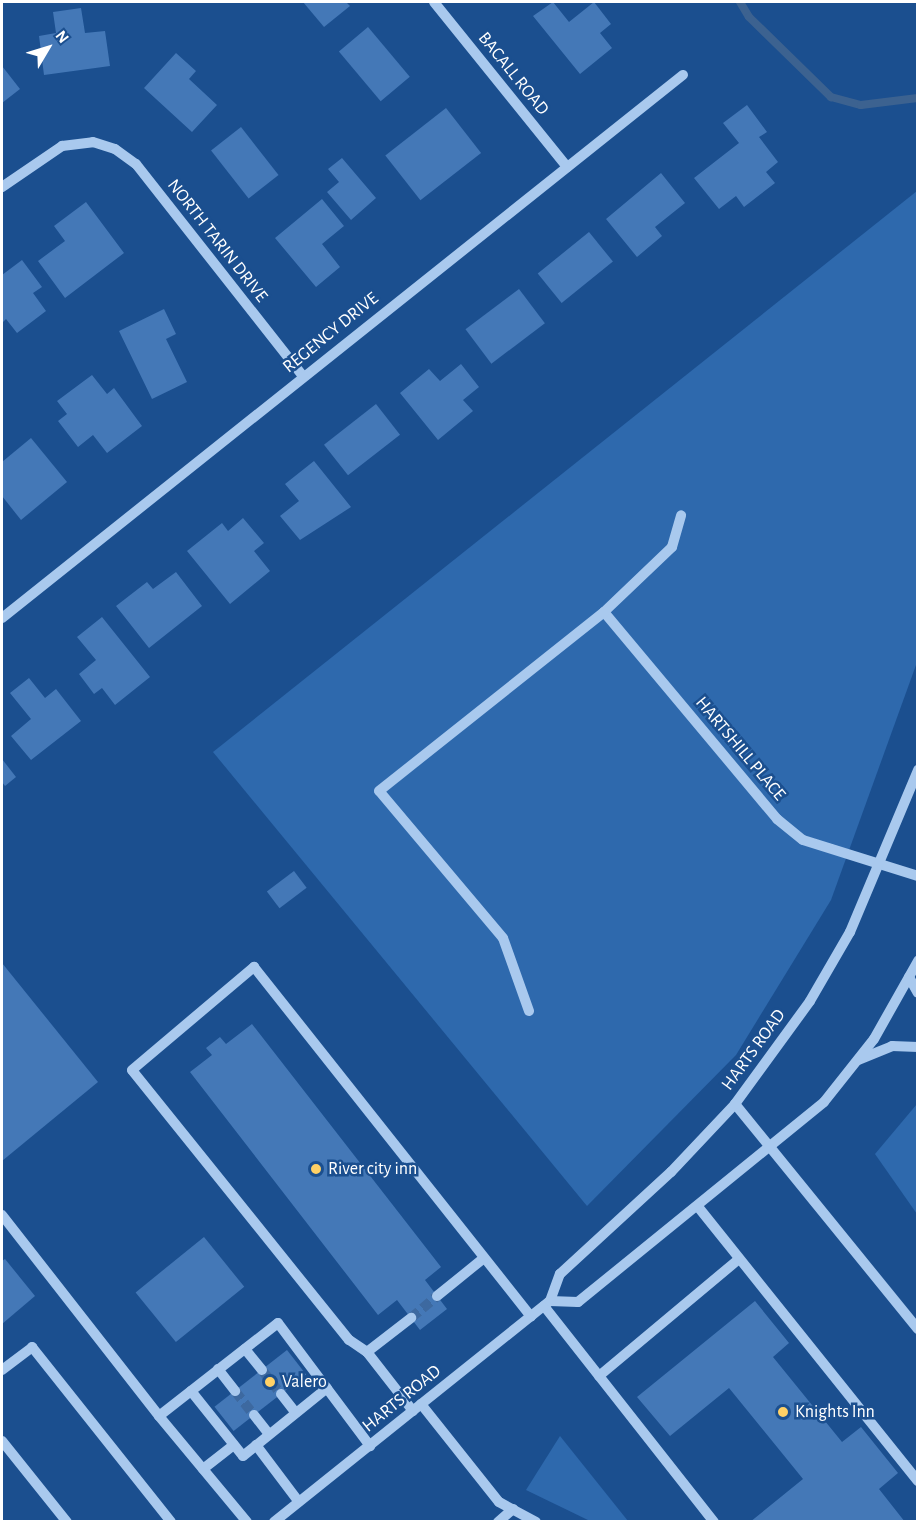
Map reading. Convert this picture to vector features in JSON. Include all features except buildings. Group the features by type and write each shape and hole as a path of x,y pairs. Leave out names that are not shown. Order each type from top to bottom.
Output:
{"street":[{"name":"BACALL ROAD","path":"434,2 567,166"},
{"name":"REGENCY DRIVE","path":"2,618 683,75"},
{"name":"NORTH TARIN DRIVE","path":"2,187 62,146 93,142 136,164 303,376"},
{"path":"529,1011 503,938 379,791 604,612 672,547 681,515"},
{"name":"HARTSHILL PLACE","path":"604,612 777,819 803,840 880,866 918,876"},
{"name":"HARTS ROAD","path":"274,1521 547,1304 560,1274 671,1172 735,1104 810,1001 880,866 918,770"},
{"path":"547,1304 578,1302 699,1208 824,1102 858,1060 918,962"},
{"path":"531,1317 254,967 132,1070 349,1340 367,1352 499,1502 536,1521"},
{"path":"909,977 918,993"},
{"path":"858,1060 892,1046 918,1047"},
{"path":"735,1104 915,1321"},
{"path":"699,1208 918,1481"},
{"path":"2,1215 159,1416 247,1521"},
{"path":"437,1296 484,1258"},
{"path":"599,1376 739,1258"},
{"path":"547,1304 599,1376 714,1521"},
{"path":"367,1352 411,1318"},
{"path":"159,1416 278,1323 370,1446"},
{"path":"2,1370 32,1347 171,1521"},
{"path":"245,1349 262,1370"},
{"path":"218,1369 235,1391"},
{"path":"191,1391 243,1456 327,1388"},
{"path":"281,1394 296,1413"},
{"path":"254,1415 269,1434"},
{"path":"2,1441 67,1521"},
{"path":"203,1469 234,1445"},
{"path":"256,1445 299,1502"},
{"path":"498,1521 513,1509"}],"shaded area":[{"path":"917,191 916,665 831,900 736,1055 587,1206 213,752"},
{"path":"917,1104 917,1214 875,1154"},
{"path":"560,1436 628,1521 590,1521 526,1490"}],"waterway":[{"path":"740,2 749,17 831,97 861,105 918,98"}],"tunnel":[{"path":"411,1318 437,1296"},
{"path":"262,1370 281,1394"},
{"path":"235,1391 254,1415"}],"place":[{"name":"River city inn","path":"316,1169"},
{"name":"Valero","path":"270,1382"},
{"name":"Knights Inn","path":"783,1412"}]}
